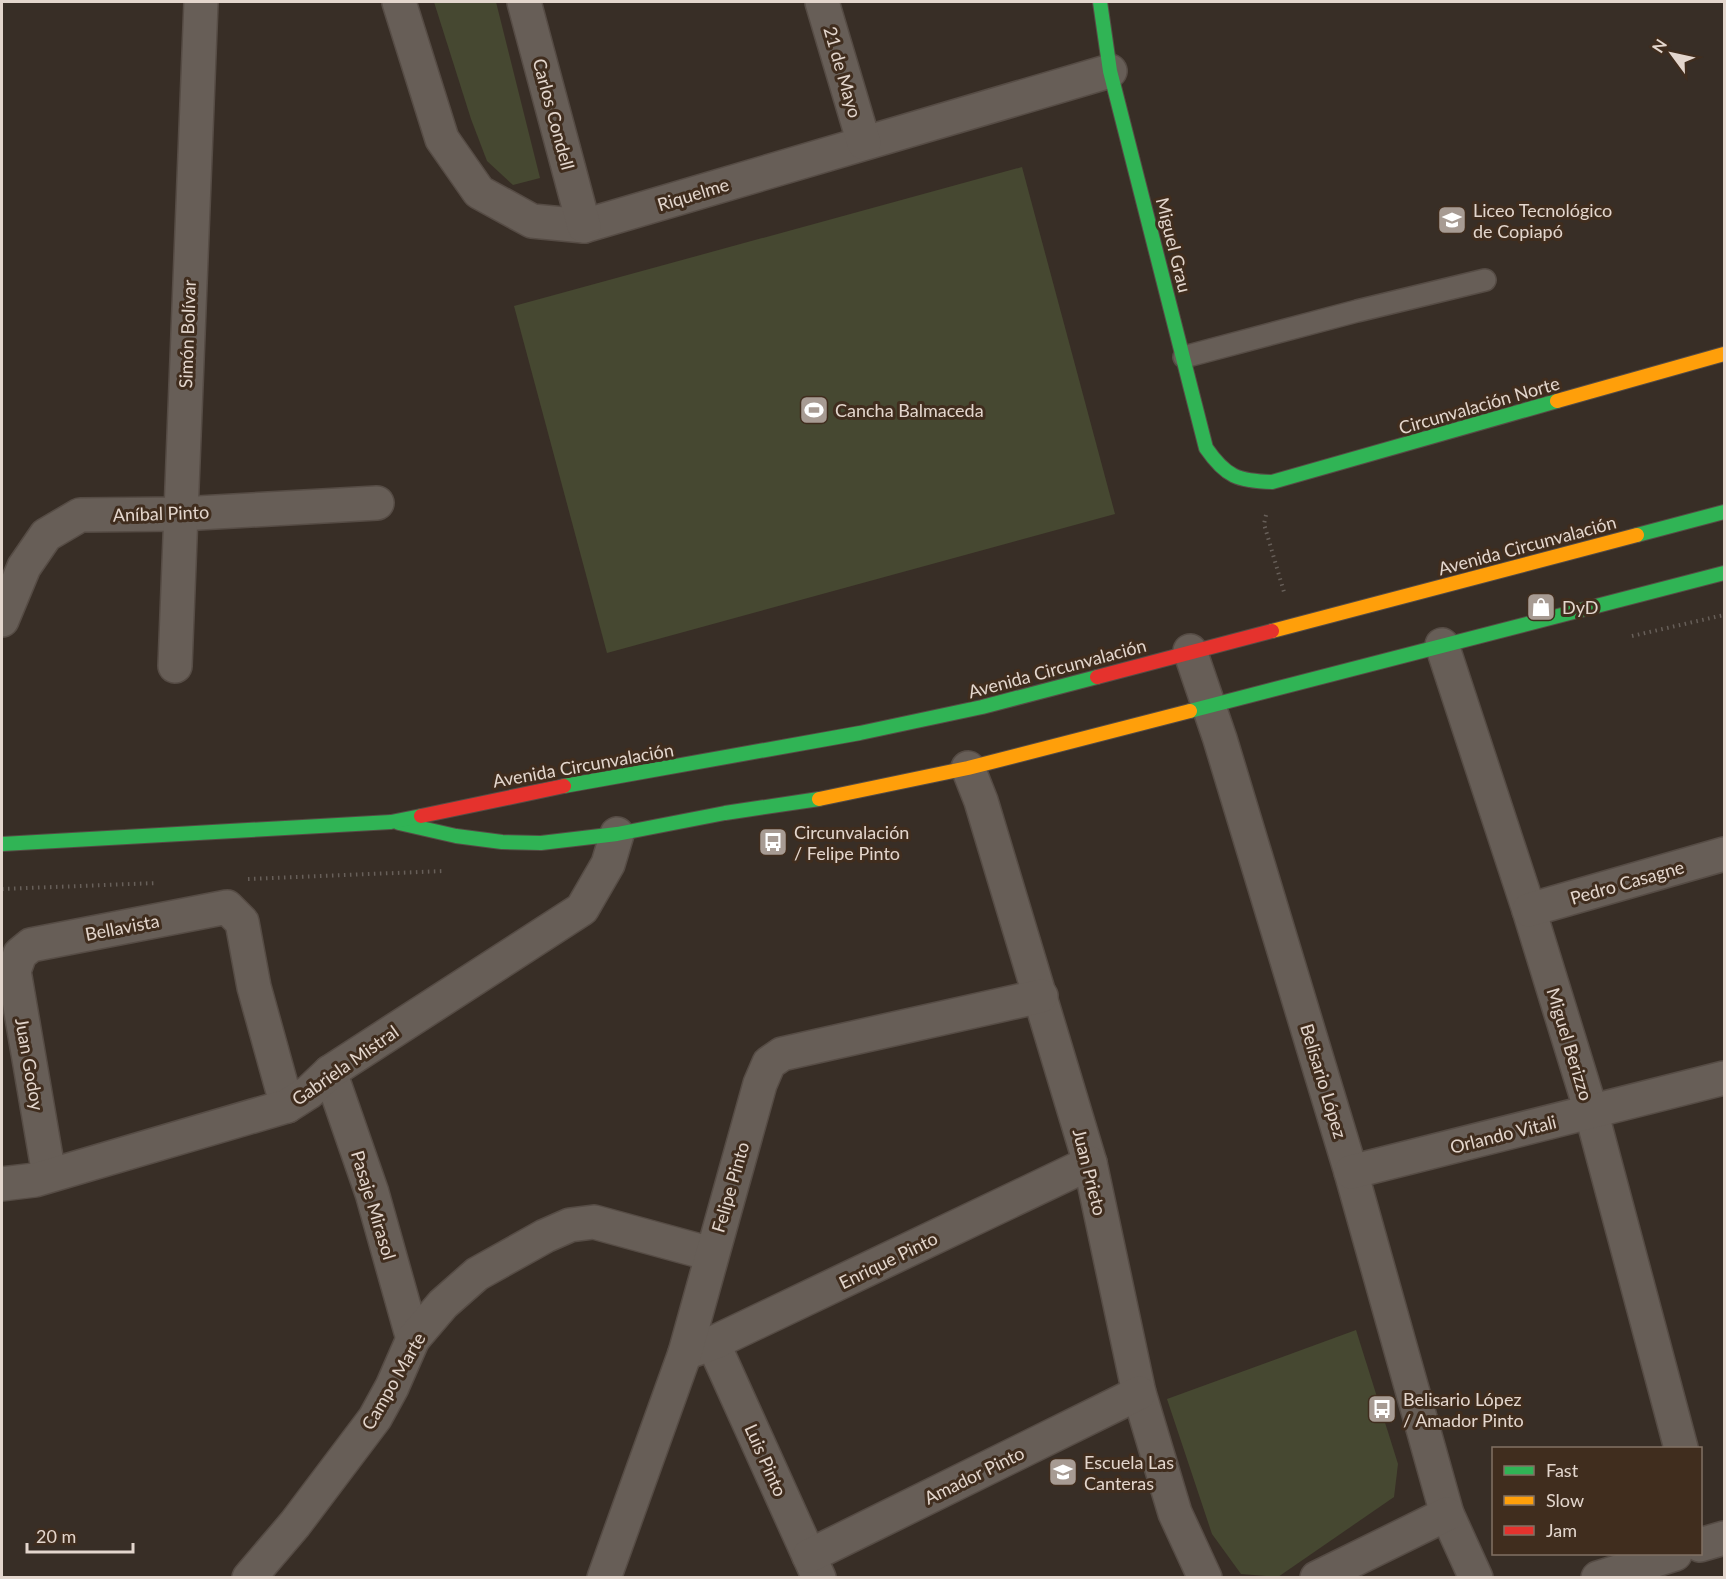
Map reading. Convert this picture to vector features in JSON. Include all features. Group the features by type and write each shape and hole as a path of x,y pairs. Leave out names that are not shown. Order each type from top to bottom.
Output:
{"main road":[{"name":"Miguel Grau","path":"1100,2 1110,71 1206,448 1215,462 1226,472 1243,481"},
{"name":"Circunvalación Norte","path":"1243,481 1272,482 1725,354"},
{"name":"Avenida Circunvalación","path":"2,844 391,822 562,786 792,746 982,707 1725,512"},
{"name":"Avenida Circunvalación","path":"391,822 456,837 541,843 617,834 725,813 819,799 968,768 1725,573"}],"street":[{"name":"Simón Bolívar","path":"175,666 201,2"},
{"name":"Riquelme","path":"399,2 442,139 479,192 532,221 584,226 1110,71"},
{"name":"Carlos Condell","path":"524,2 584,226"},
{"name":"21 de Mayo","path":"822,2 864,143"},
{"name":"Aníbal Pinto","path":"2,620 24,567 46,535 80,515 180,514 377,503"},
{"name":"Miguel Berizzo","path":"1442,645 1529,910 1591,1112 1680,1447"},
{"name":"Belisario López","path":"1190,651 1209,706 1351,1172 1447,1514 1476,1578"},
{"name":"Juan Prieto","path":"968,768 981,801 1090,1163 1139,1393 1175,1513 1205,1578"},
{"name":"Gabriela Mistral","path":"2,1184 20,1183 287,1106 309,1092 330,1072 582,909 608,864 617,834"},
{"name":"Pedro Casagne","path":"1529,910 1725,855"},
{"name":"Bellavista","path":"20,954 31,945 227,907 242,922 254,987 287,1106"},
{"name":"Juan Godoy","path":"20,954 14,971 49,1174"},
{"name":"Felipe Pinto","path":"604,1578 699,1348 711,1254 760,1084 769,1063 782,1054 1041,996"},
{"name":"Pasaje Mirasol","path":"330,1072 372,1193 413,1339"},
{"name":"Orlando Vitali","path":"1351,1172 1725,1078"},
{"name":"Enrique Pinto","path":"699,1348 1090,1163"},
{"name":"Campo Marte","path":"249,1578 295,1524 375,1418 392,1387 413,1339 442,1304 477,1274 570,1225 594,1222 711,1254"},
{"name":"Luis Pinto","path":"699,1348 814,1567"},
{"name":"Amador Pinto","path":"814,1567 1139,1393"},
{"path":"1317,1578 1447,1514"},
{"path":"1598,1578 1672,1555"}],"lane":[{"path":"1184,357 1485,280"}],"path":[{"path":"1272,482 1264,524 1293,624"}],"green space":[{"path":"434,2 496,2 540,178 513,185 487,161 471,119"},
{"name":"Cancha Balmaceda","path":"1022,167 1115,514 607,653 514,306"},
{"path":"1356,1330 1398,1464 1394,1497 1278,1577 1241,1574 1212,1534 1167,1399"}],"traffic: fast":[{"path":"1100,2 1110,71 1206,448 1220,465 1234,476 1272,482 1557,401"},
{"path":"1637,535 1724,512"},
{"path":"1190,711 1724,573"},
{"path":"564,786 860,733 982,707 1097,677"},
{"path":"399,823 456,836 502,842 541,843 617,834 725,813 819,799"},
{"path":"2,844 391,822 421,816"}],"traffic: slow":[{"path":"1557,401 1724,354"},
{"path":"1272,631 1637,535"},
{"path":"819,799 968,768 1190,711"}],"traffic: jam":[{"path":"1097,677 1272,631"},
{"path":"421,816 564,786"}],"place":[{"name":"Liceo Tecnológico de Copiapó","path":"1452,220"},
{"name":"Cancha Balmaceda","path":"814,410"},
{"name":"DyD","path":"1541,607"},
{"name":"Circunvalación / Felipe Pinto","path":"773,842"},
{"name":"Belisario López / Amador Pinto","path":"1382,1409"},
{"name":"Escuela Las Canteras","path":"1063,1472"}]}
